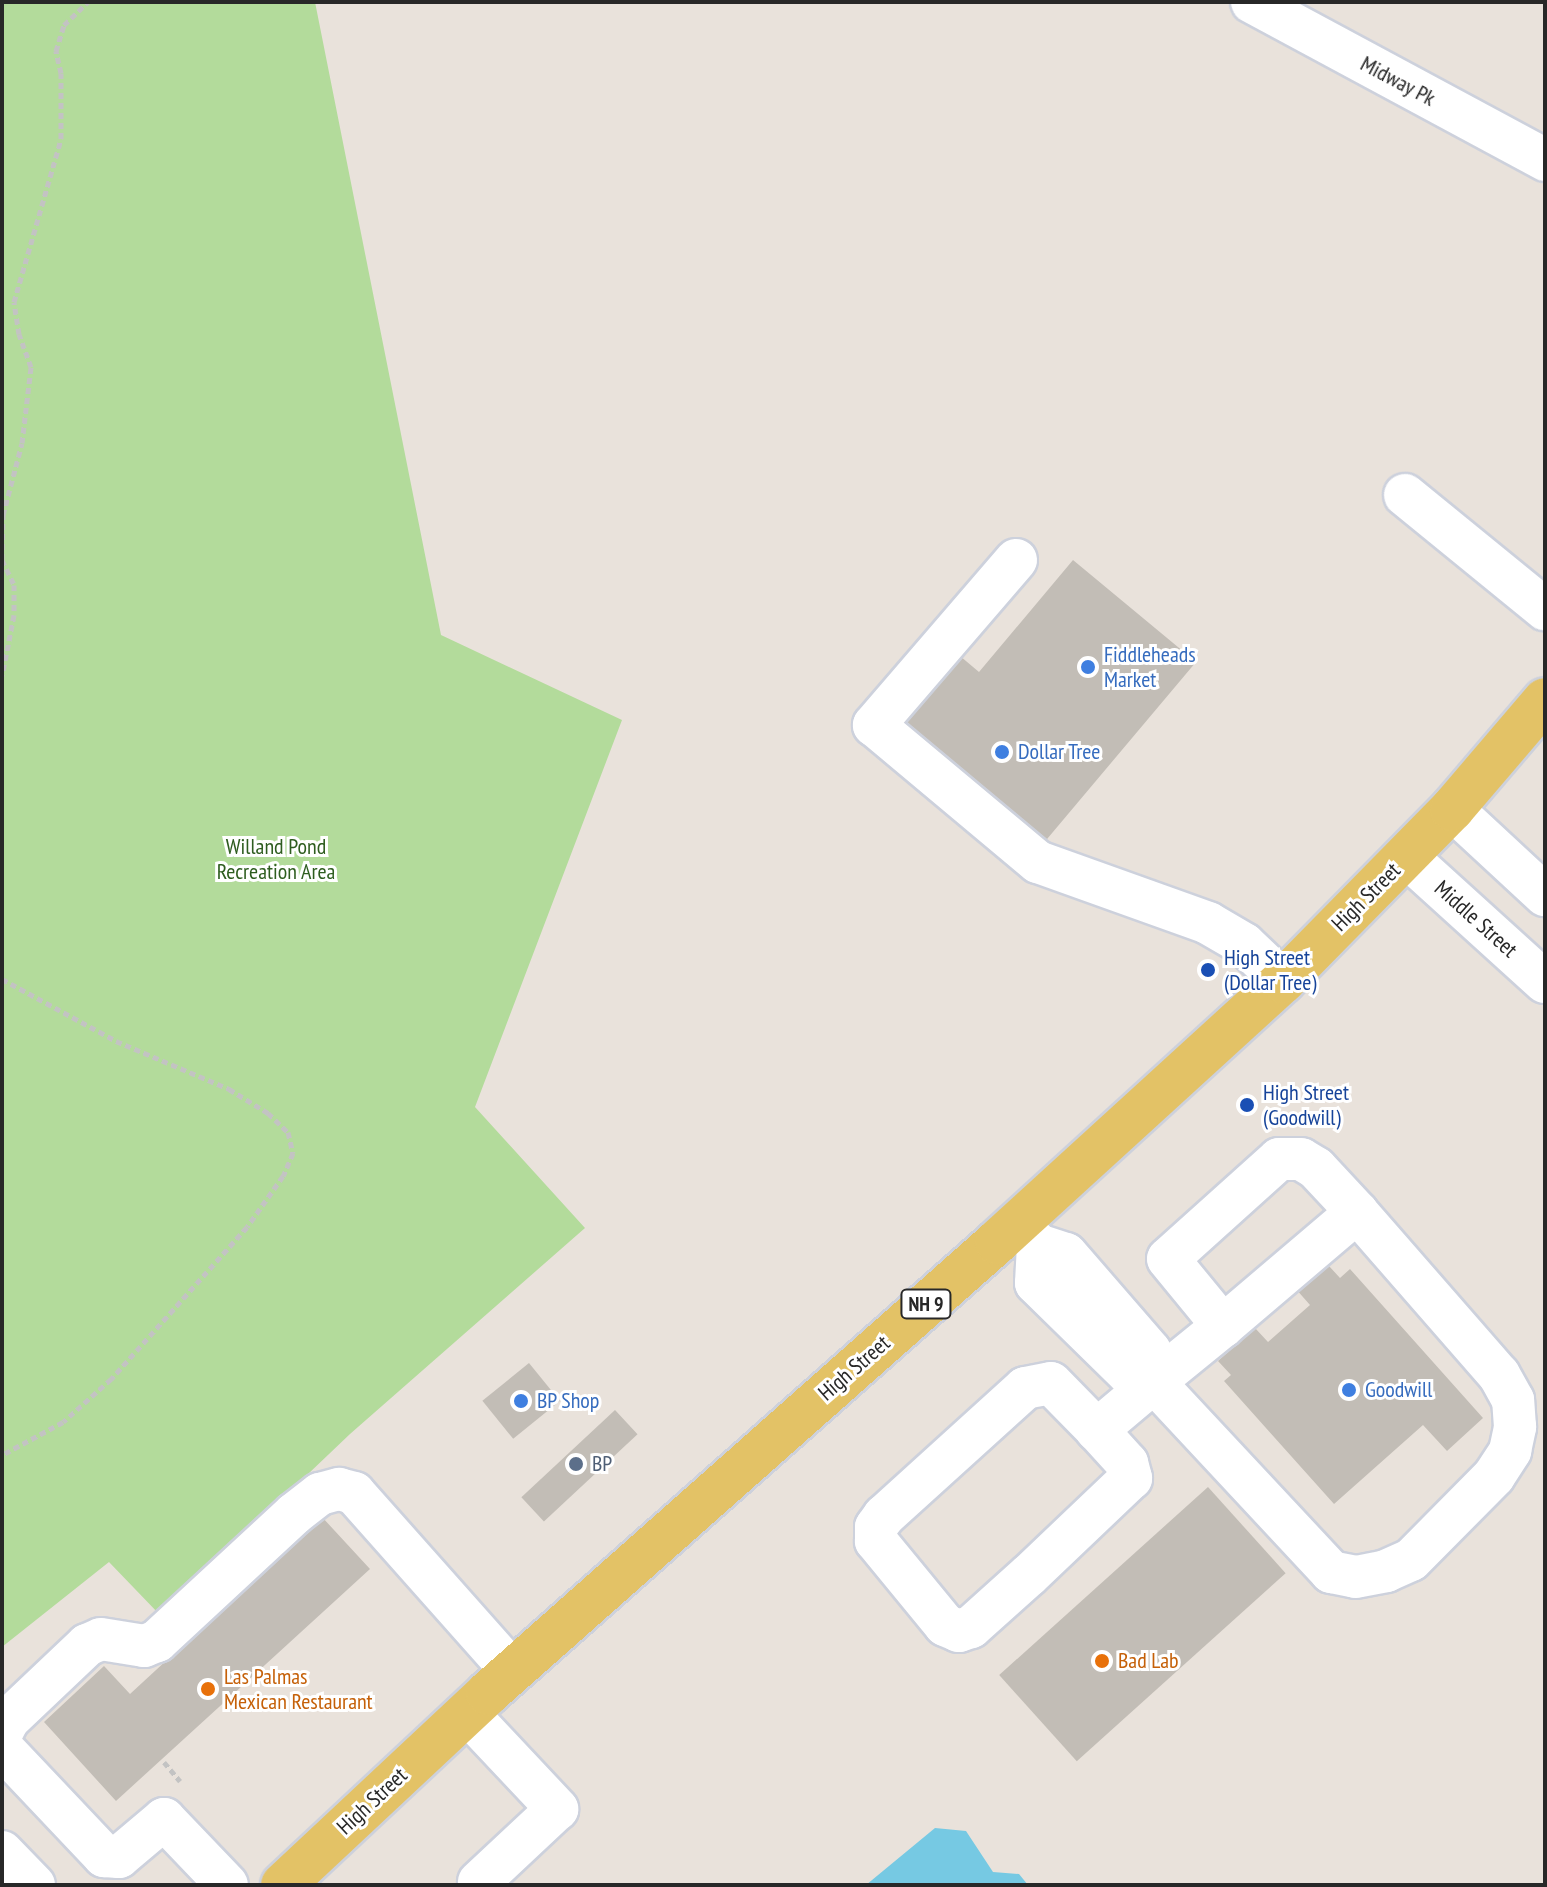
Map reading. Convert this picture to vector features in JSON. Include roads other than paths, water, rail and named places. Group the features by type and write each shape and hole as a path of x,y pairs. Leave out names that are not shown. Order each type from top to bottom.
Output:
{"main road":[{"name":"High Street","path":"283,1885 512,1671 1028,1234 1407,857 1545,700"}],"street":[{"name":"Midway Pk","path":"1252,2 1545,160"},
{"path":"1405,495 1545,609"},
{"path":"1016,560 874,725 1038,862 1208,923 1244,944 1283,981"},
{"path":"1452,809 1545,895"},
{"name":"Middle Street","path":"1407,857 1545,982"},
{"path":"1028,1234 1066,1254 1150,1351 1154,1382 1331,1572 1356,1577 1386,1571 1411,1560 1494,1476 1510,1451 1515,1427 1513,1400 1499,1375 1357,1212 1316,1168 1301,1159 1279,1159 1168,1259 1223,1326"},
{"path":"1097,1430 1357,1212"},
{"path":"1038,1383 1051,1383 1097,1430 1127,1463 1131,1478 1088,1522 971,1627 959,1631 945,1625 876,1541 876,1527 884,1516 1025,1388 1038,1383"},
{"path":"2,1732 8,1720 87,1645 101,1639 144,1646 157,1641 294,1514 320,1494 339,1489 354,1493 512,1671"},
{"path":"467,1713 557,1809 479,1882"},
{"path":"2,1748 104,1856 119,1857 164,1819 227,1885"},
{"path":"2,1852 34,1885"}],"water":[{"path":"935,1828 966,1831 993,1872 1019,1874 1028,1885 866,1885"}],"place":[{"name":"Fiddleheads Market","path":"1088,667"},
{"name":"Dollar Tree","path":"1002,752"},
{"name":"High Street (Dollar Tree)","path":"1208,970"},
{"name":"High Street (Goodwill)","path":"1247,1105"},
{"name":"Goodwill","path":"1349,1390"},
{"name":"BP Shop","path":"521,1401"},
{"name":"BP","path":"576,1464"},
{"name":"Bad Lab","path":"1102,1661"},
{"name":"Las Palmas Mexican Restaurant","path":"208,1689"}],"park label":[{"name":"Willand Pond Recreation Area","path":"276,858"}]}
